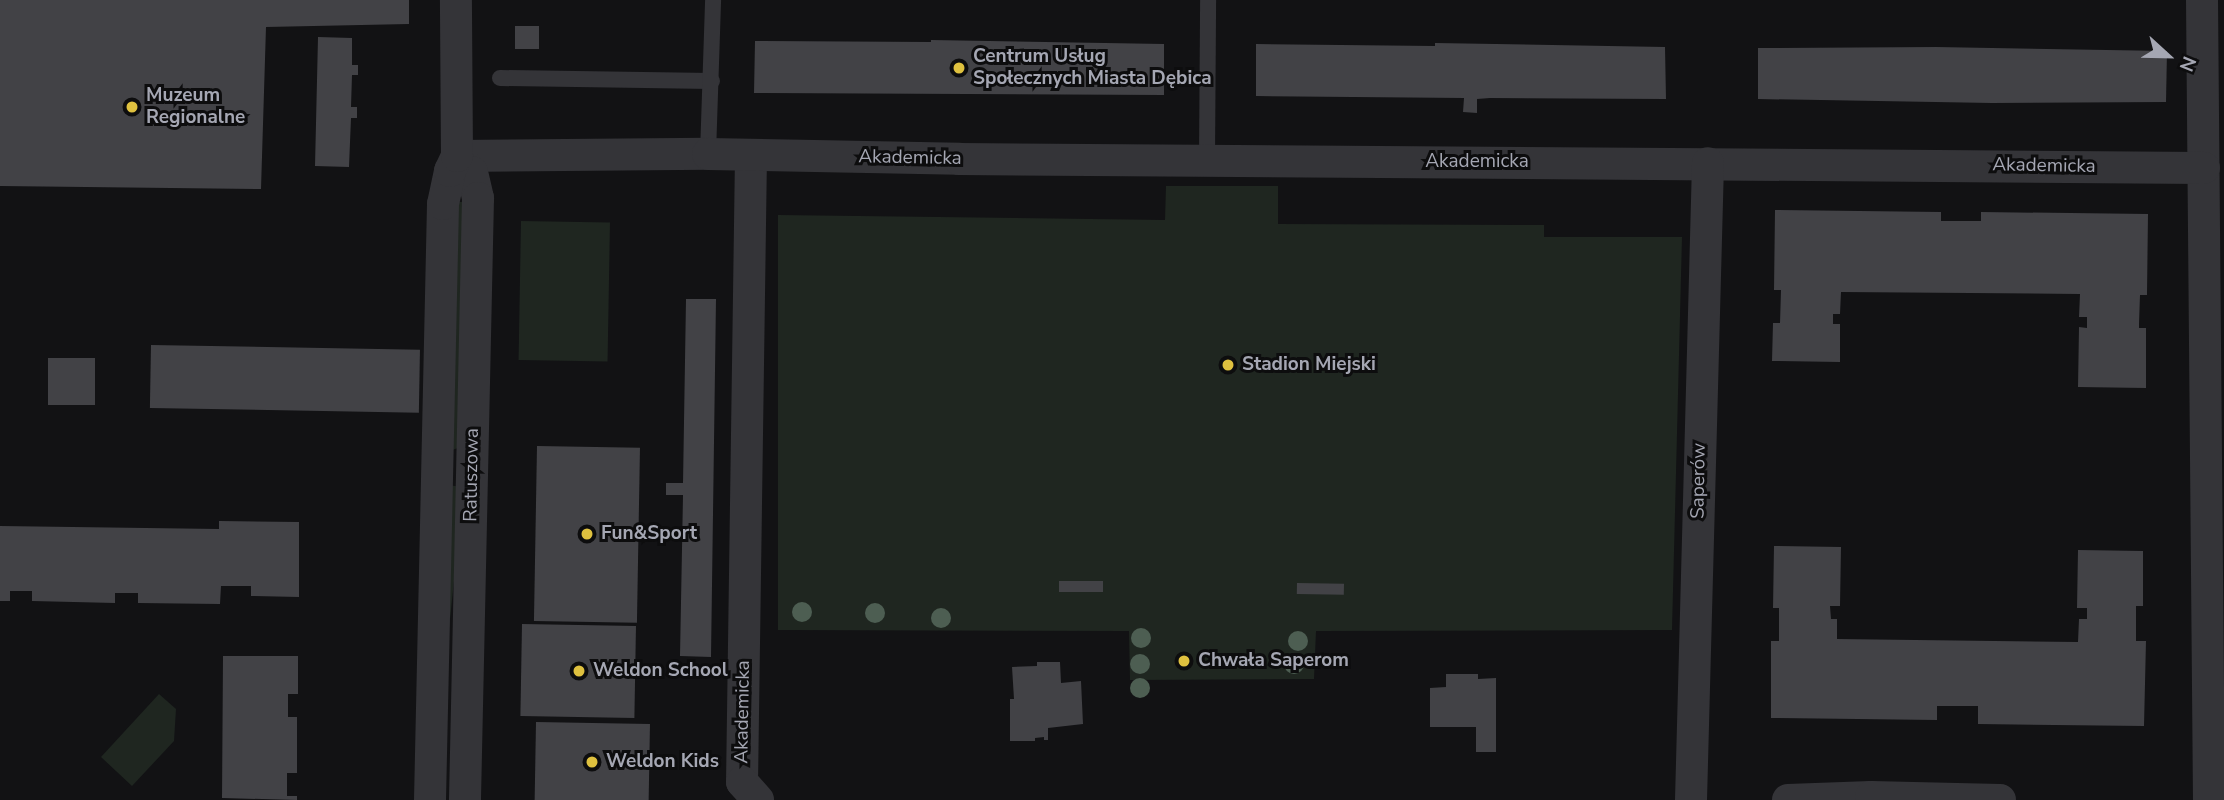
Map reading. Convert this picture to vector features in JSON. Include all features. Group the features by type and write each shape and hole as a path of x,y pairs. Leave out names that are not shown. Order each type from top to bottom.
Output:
{"street":[{"name":"Ratuszowa","path":"430,800 443,204 450,171 457,156 456,0"},
{"path":"2202,0 2209,800"},
{"name":"Akademicka","path":"457,156 708,154 1152,171 1207,159 2204,167"},
{"name":"Akademicka","path":"751,155 742,782 758,800"},
{"name":"Ratuszowa","path":"457,156 472,172 478,198 465,800"},
{"name":"Saperów","path":"1691,800 1708,163"},
{"path":"1788,800 1871,797 2000,800"}],"lane":[{"path":"708,154 713,0"},
{"path":"1207,159 1208,0"},
{"path":"500,78 712,80"}],"shaded area":[{"name":"Stadion Miejski","path":"1166,186 1278,186 1278,224 1544,225 1544,237 1682,237 1672,630 1316,631 1314,679 1130,680 1129,631 778,630 778,215 1165,220"},
{"path":"457,202 464,202 461,447 452,450"},
{"path":"521,221 610,223 608,362 519,360"},
{"path":"446,485 464,487 442,698 424,696"},
{"path":"159,694 176,709 174,741 132,786 101,757"}],"building":[{"name":"Muzeum Regionalne","path":"0,0 409,0 409,24 266,27 261,189 0,186"},
{"path":"515,26 539,26 539,49 515,49"},
{"path":"318,37 352,38 352,65 358,65 358,75 352,75 351,107 357,107 357,118 351,118 349,167 315,166"},
{"name":"Centrum Usług Społecznych Miasta Dębica","path":"931,40 1164,44 1164,95 754,93 755,41"},
{"path":"1435,43 1665,47 1666,99 1490,98 1477,99 1477,113 1463,112 1464,98 1256,96 1256,44 1435,46"},
{"path":"1936,47 2167,51 2166,102 1992,103 1758,99 1758,48"},
{"path":"1775,210 1941,212 1941,221 1981,221 1981,212 2148,214 2147,295 2140,295 2139,324 2139,328 2146,328 2146,388 2078,387 2079,327 2087,328 2087,317 2079,317 2080,294 1841,292 1840,314 1833,314 1833,324 1840,324 1840,362 1772,361 1773,323 1780,323 1781,290 1774,290"},
{"path":"686,299 716,299 711,657 680,656 683,495 666,495 666,483 683,483"},
{"path":"151,345 420,350 419,413 150,408"},
{"path":"48,358 95,358 95,405 48,405"},
{"name":"Fun&Sport","path":"537,446 640,448 637,623 534,621"},
{"path":"219,521 299,522 299,597 251,596 251,586 221,586 220,604 138,603 138,593 115,593 115,603 32,601 32,591 10,591 10,601 0,601 0,526 219,529"},
{"path":"1774,546 1841,547 1840,606 1830,606 1831,619 1837,619 1837,639 2078,642 2079,619 2087,619 2087,608 2077,608 2078,550 2143,551 2143,606 2136,606 2136,641 2146,641 2144,726 1978,724 1978,706 1937,706 1937,720 1771,718 1771,641 1779,641 1779,608 1773,608"},
{"path":"1059,581 1103,581 1103,592 1059,592"},
{"path":"1297,583 1344,584 1344,595 1297,594"},
{"name":"Weldon School","path":"522,624 636,626 634,718 520,716"},
{"path":"223,656 298,656 298,694 288,694 288,717 297,717 297,773 287,773 287,796 297,796 297,800 222,798"},
{"path":"1037,662 1060,662 1061,683 1081,681 1083,724 1048,728 1048,740 1044,740 1044,737 1035,738 1035,741 1010,741 1010,699 1014,699 1012,667 1037,666"},
{"path":"1446,674 1478,674 1478,679 1496,678 1496,752 1476,752 1476,727 1430,727 1430,688 1446,687"},
{"name":"Weldon Kids","path":"536,722 650,724 649,800 535,800"}],"place":[{"name":"Centrum Usług Społecznych Miasta Dębica","path":"959,68"},
{"name":"Muzeum Regionalne","path":"132,107"},
{"name":"Stadion Miejski","path":"1228,365"},
{"name":"Fun&Sport","path":"587,534"},
{"name":"Chwała Saperom","path":"1184,661"},
{"name":"Weldon School","path":"579,671"},
{"name":"Weldon Kids","path":"592,762"}]}
